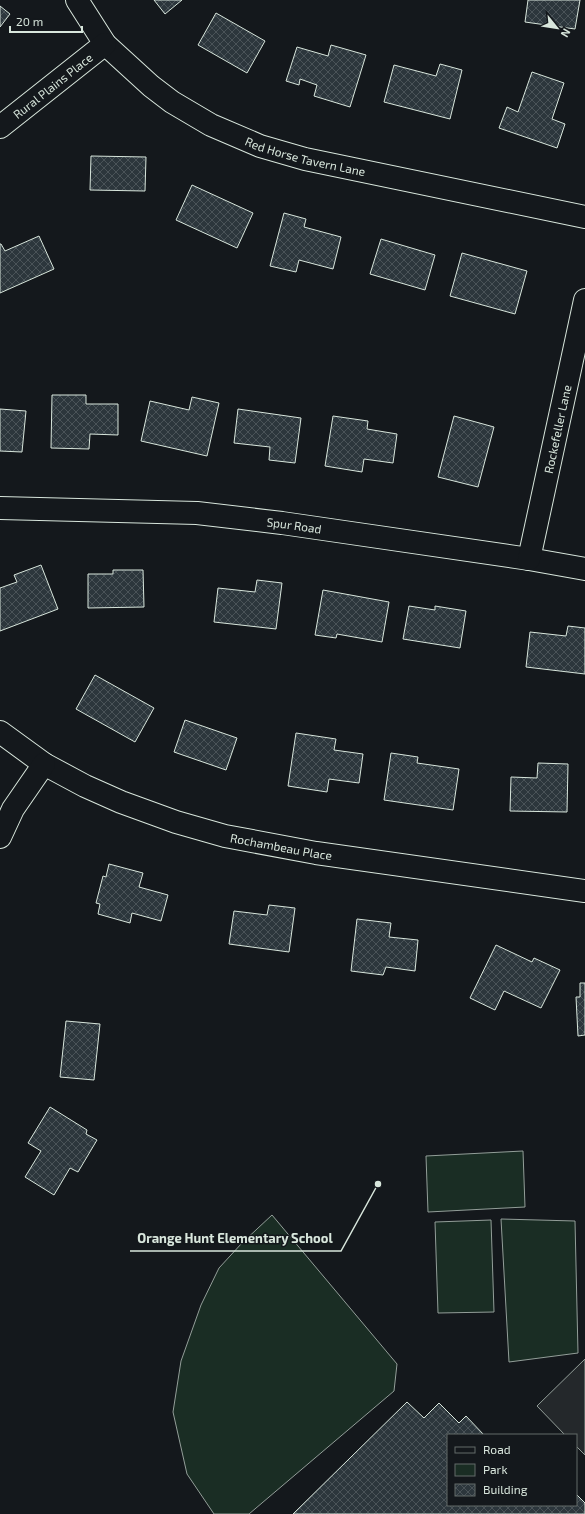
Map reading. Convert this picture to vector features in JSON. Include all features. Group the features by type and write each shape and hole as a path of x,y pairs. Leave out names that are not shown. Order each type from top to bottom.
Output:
{"street":[{"name":"Red Horse Tavern Lane","path":"77,0 105,44 151,86 172,102 211,125 260,146 305,159 585,217"},
{"name":"Rural Plains Place","path":"0,127 105,44"},
{"name":"Rockefeller Lane","path":"529,559 585,300"},
{"name":"Spur Road","path":"0,508 197,513 529,559 585,569"},
{"name":"Rochambeau Place","path":"0,732 44,764 85,786 121,802 176,822 225,836 316,853 585,891"},
{"path":"0,837 13,809 44,764"}],"green space":[{"path":"523,1151 525,1207 428,1212 426,1156"},
{"path":"272,1215 397,1364 394,1391 249,1514 214,1514 187,1474 173,1412 181,1361 201,1305 219,1268 242,1243"},
{"path":"501,1219 575,1221 578,1353 509,1362"},
{"path":"491,1220 494,1312 438,1313 435,1222"}],"shaded area":[{"path":"585,1359 585,1455 577,1447 577,1434 564,1434 537,1406"}],"building":[{"path":"154,0 182,0 165,14"},
{"path":"528,0 580,0 575,29 525,22"},
{"path":"0,6 10,14 0,27"},
{"path":"216,13 265,41 247,73 198,45"},
{"path":"331,45 366,55 350,107 314,96 317,85 300,79 299,85 286,81 297,47 328,56"},
{"path":"440,64 462,70 450,119 384,102 394,65 436,76"},
{"path":"532,72 564,83 552,119 565,124 557,148 499,128 507,107 518,112"},
{"path":"91,156 146,157 145,191 90,190"},
{"path":"192,185 253,213 237,248 176,220"},
{"path":"284,213 306,219 304,227 341,237 333,269 299,260 296,272 270,266"},
{"path":"39,236 54,269 0,293 0,244 5,251"},
{"path":"381,239 435,255 425,290 370,274"},
{"path":"462,253 527,271 515,314 450,296"},
{"path":"52,395 86,395 86,404 118,404 118,435 90,434 89,449 51,448"},
{"path":"192,397 219,403 207,456 141,441 150,401 189,410"},
{"path":"0,409 26,411 22,452 0,451"},
{"path":"238,409 301,418 295,463 269,460 270,447 234,443"},
{"path":"333,416 368,421 367,429 397,434 393,463 364,459 362,472 325,466"},
{"path":"454,416 494,427 478,487 438,477"},
{"path":"41,565 58,609 0,631 0,588 17,582 14,575"},
{"path":"113,570 143,570 144,607 88,608 88,574 113,574"},
{"path":"257,580 282,583 276,629 214,622 218,588 255,592"},
{"path":"323,590 389,602 382,642 337,634 336,638 315,635"},
{"path":"409,606 435,610 435,606 466,611 460,648 403,639"},
{"path":"568,626 585,628 585,674 526,667 530,632 566,636"},
{"path":"95,675 154,708 135,742 76,709"},
{"path":"185,720 237,738 226,770 174,752"},
{"path":"296,733 336,739 334,750 363,754 359,783 329,779 327,792 288,786"},
{"path":"391,753 418,757 417,763 459,769 453,810 384,800"},
{"path":"538,763 568,764 567,812 510,811 511,777 537,778"},
{"path":"109,864 143,873 139,887 168,895 161,921 132,913 130,923 98,914 100,904 96,903 103,876 106,877"},
{"path":"269,905 295,908 289,952 229,944 234,911 267,915"},
{"path":"357,919 391,923 389,937 418,940 415,971 386,967 383,975 351,971"},
{"path":"496,945 532,962 534,958 560,970 541,1008 504,991 495,1010 470,998"},
{"path":"580,983 585,983 585,1035 578,1036 576,997 580,997"},
{"path":"66,1021 100,1024 94,1080 60,1077"},
{"path":"50,1107 87,1130 86,1134 97,1140 78,1172 70,1168 54,1195 25,1177 41,1151 28,1143"},
{"path":"407,1402 424,1418 439,1403 459,1423 466,1416 483,1434 447,1434 447,1506 577,1506 577,1495 585,1503 585,1514 293,1514"}],"place":[{"name":"Orange Hunt Elementary School","path":"378,1184"}]}
